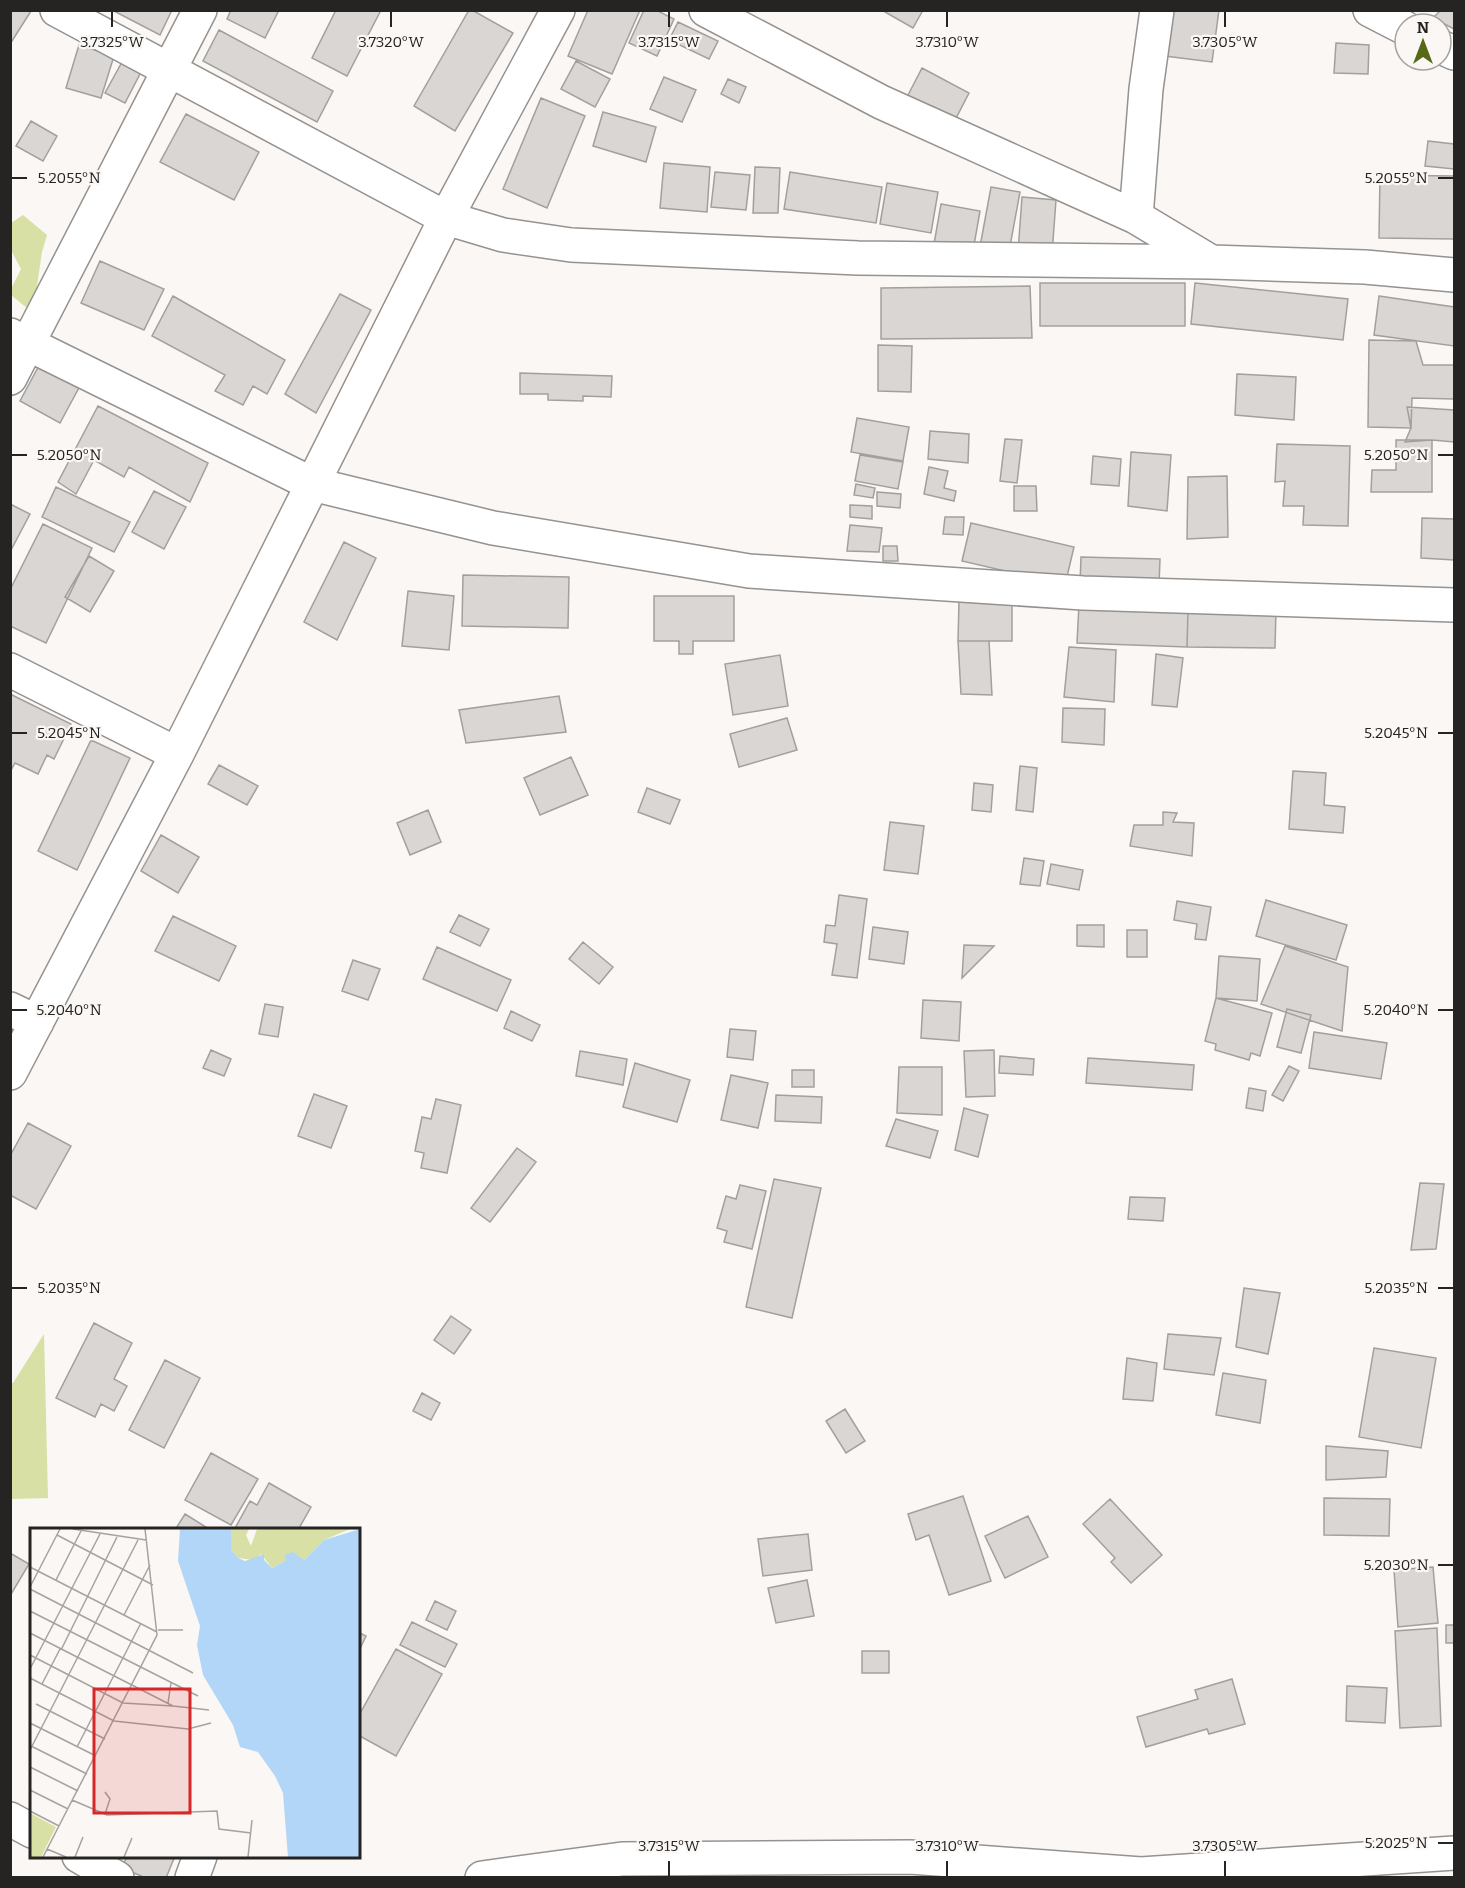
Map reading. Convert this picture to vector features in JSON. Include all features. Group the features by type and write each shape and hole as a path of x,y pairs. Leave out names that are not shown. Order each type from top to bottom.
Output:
{"street":[{"path":"57,10 446,218 503,235 572,245 858,258 1211,262 1365,267 1455,274"},
{"path":"10,378 19,339 200,10"},
{"path":"10,1073 24,1015 177,754 446,218 558,10"},
{"path":"706,10 881,102 1136,217 1211,262"},
{"path":"1136,217 1146,89 1157,10"},
{"path":"1370,10 1393,22"},
{"path":"19,339 312,484 493,528 749,571 1083,593 1455,605"},
{"path":"10,670 177,754"},
{"path":"10,1819 30,1830"},
{"path":"482,1878 622,1859 910,1857 1141,1874 1455,1853"},
{"path":"81,1858 117,1878"},
{"path":"192,1878 200,1858"}],"green space":[{"path":"23,215 47,235 42,252 33,313 11,295 10,291 21,269 11,250 11,223"},
{"path":"44,1334 48,1498 11,1499 11,1383"}],"building":[{"path":"30,10 12,41 10,39 10,11"},
{"path":"112,10 172,10 160,35"},
{"path":"231,10 279,10 265,38 227,19"},
{"path":"336,10 381,10 347,76 312,58"},
{"path":"469,10 513,33 455,131 414,106"},
{"path":"588,10 640,10 612,74 568,56"},
{"path":"644,10 656,10 674,19 657,56 629,43"},
{"path":"885,10 923,10 913,28"},
{"path":"1171,10 1219,10 1212,62 1165,56"},
{"path":"1454,10 1454,29 1453,12 1439,12"},
{"path":"678,22 718,41 709,59 669,40"},
{"path":"219,30 333,91 317,122 203,61"},
{"path":"1336,43 1369,45 1368,74 1334,73"},
{"path":"79,45 114,56 101,98 66,88"},
{"path":"576,61 610,79 595,107 561,89"},
{"path":"122,62 141,72 125,103 105,93"},
{"path":"922,68 969,93 952,126 905,101"},
{"path":"664,77 696,90 682,122 650,109"},
{"path":"728,79 746,87 739,103 721,94"},
{"path":"541,98 585,116 547,208 503,189"},
{"path":"603,112 656,127 646,162 593,146"},
{"path":"186,114 259,152 234,200 160,162"},
{"path":"31,121 57,136 43,161 16,146"},
{"path":"1428,141 1454,144 1454,169 1425,166"},
{"path":"664,163 710,167 707,212 660,208"},
{"path":"755,167 780,168 778,213 753,213"},
{"path":"715,172 750,175 746,210 711,207"},
{"path":"790,172 882,187 876,223 784,209"},
{"path":"1380,175 1454,176 1454,239 1379,238"},
{"path":"887,183 938,192 931,233 880,224"},
{"path":"991,187 1020,192 1008,257 979,252"},
{"path":"1022,197 1056,200 1052,254 1018,252"},
{"path":"941,204 980,211 973,251 934,244"},
{"path":"100,261 164,289 144,330 81,303"},
{"path":"1040,283 1185,283 1185,326 1040,326"},
{"path":"1195,283 1348,299 1343,340 1191,324"},
{"path":"1030,286 1032,338 881,339 881,288"},
{"path":"340,294 371,310 316,413 285,394"},
{"path":"173,296 285,360 267,394 253,386 243,405 215,391 225,375 152,336"},
{"path":"1379,296 1454,307 1454,346 1374,335"},
{"path":"1369,340 1416,341 1423,365 1454,365 1454,399 1412,398 1411,428 1368,427"},
{"path":"878,345 912,346 911,392 878,391"},
{"path":"42,360 82,382 60,423 20,401"},
{"path":"520,373 612,376 611,397 583,396 583,401 548,400 548,394 520,394"},
{"path":"1237,374 1296,377 1294,420 1235,415"},
{"path":"98,406 208,463 190,502 129,467 124,477 94,460 76,494 58,482"},
{"path":"1407,407 1454,410 1454,442 1432,440 1405,442 1411,428"},
{"path":"857,418 909,427 903,461 851,452"},
{"path":"930,431 969,434 968,463 928,459"},
{"path":"1005,439 1022,440 1017,483 1000,481"},
{"path":"1396,440 1432,440 1432,492 1371,492 1372,470 1396,470"},
{"path":"1277,444 1350,446 1348,526 1303,525 1304,506 1283,506 1285,481 1275,482"},
{"path":"1131,452 1171,455 1167,511 1128,506"},
{"path":"860,455 903,462 898,489 855,481"},
{"path":"1093,456 1121,459 1119,486 1091,484"},
{"path":"929,467 948,471 944,488 956,491 954,501 924,494"},
{"path":"1227,476 1228,537 1187,539 1188,477"},
{"path":"856,484 875,488 873,498 854,495"},
{"path":"1014,486 1036,486 1037,511 1014,511"},
{"path":"56,487 130,522 114,552 42,517"},
{"path":"154,491 186,507 164,549 132,532"},
{"path":"877,492 901,494 900,508 877,506"},
{"path":"10,504 30,514 10,552"},
{"path":"850,505 872,506 872,519 850,517"},
{"path":"945,517 964,517 963,535 943,534"},
{"path":"1422,518 1454,519 1454,560 1421,558"},
{"path":"971,523 1074,547 1065,585 962,561"},
{"path":"43,524 92,548 46,643 10,626 10,590"},
{"path":"850,525 882,528 879,552 847,551"},
{"path":"344,542 376,558 337,640 304,622"},
{"path":"883,546 897,546 898,561 883,561"},
{"path":"89,556 114,571 90,612 65,597"},
{"path":"1081,557 1160,559 1159,585 1080,583"},
{"path":"463,575 569,577 568,628 462,626"},
{"path":"408,591 454,596 449,650 402,646"},
{"path":"654,596 734,596 734,641 693,641 693,654 679,654 679,641 654,641"},
{"path":"959,601 1012,601 1012,641 958,641"},
{"path":"1079,604 1188,609 1187,647 1077,643"},
{"path":"1188,609 1276,610 1275,648 1187,647"},
{"path":"958,641 989,641 992,695 961,694"},
{"path":"1069,647 1116,650 1114,702 1064,697"},
{"path":"1156,654 1183,658 1177,707 1152,705"},
{"path":"780,655 788,706 733,715 725,664"},
{"path":"10,694 71,724 54,759 47,755 38,774 15,763 10,772"},
{"path":"559,696 566,732 466,743 459,710"},
{"path":"1063,708 1105,709 1104,745 1062,742"},
{"path":"787,718 797,750 739,767 730,734"},
{"path":"91,740 130,758 77,870 38,851"},
{"path":"571,757 588,795 540,815 524,778"},
{"path":"219,765 258,786 247,805 208,784"},
{"path":"1020,766 1037,768 1033,812 1016,810"},
{"path":"1293,771 1326,773 1324,805 1345,807 1343,833 1289,829"},
{"path":"974,783 993,785 991,812 972,810"},
{"path":"647,788 680,800 670,824 638,812"},
{"path":"428,810 441,842 410,855 397,823"},
{"path":"1163,812 1177,813 1173,822 1194,823 1192,856 1130,846 1134,825 1163,825"},
{"path":"890,822 924,826 918,874 884,870"},
{"path":"161,835 199,857 178,893 141,871"},
{"path":"1024,858 1044,861 1040,886 1020,884"},
{"path":"1051,864 1083,870 1079,890 1047,884"},
{"path":"839,895 867,899 857,978 832,975 837,944 824,942 826,925 835,926"},
{"path":"1266,900 1347,925 1336,960 1256,936"},
{"path":"1177,901 1211,907 1206,940 1195,939 1197,924 1174,920"},
{"path":"459,915 489,929 480,946 450,932"},
{"path":"173,916 236,946 219,981 155,951"},
{"path":"1077,925 1104,925 1104,947 1077,946"},
{"path":"873,927 908,932 904,964 869,959"},
{"path":"1127,930 1147,930 1147,957 1127,957"},
{"path":"583,942 613,967 599,984 569,959"},
{"path":"964,945 994,946 962,978"},
{"path":"1285,946 1348,967 1342,1031 1261,1004"},
{"path":"437,947 511,980 497,1011 423,979"},
{"path":"1219,956 1260,959 1257,1001 1216,998"},
{"path":"353,960 380,969 368,1000 342,991"},
{"path":"1216,998 1272,1013 1260,1056 1251,1053 1249,1060 1215,1050 1216,1044 1205,1041"},
{"path":"923,1000 961,1002 959,1041 921,1038"},
{"path":"265,1004 283,1007 278,1037 259,1034"},
{"path":"1287,1009 1311,1015 1301,1053 1277,1047"},
{"path":"511,1011 540,1025 532,1041 504,1028"},
{"path":"730,1029 756,1031 753,1060 727,1057"},
{"path":"1314,1032 1387,1043 1381,1079 1309,1068"},
{"path":"211,1050 231,1059 224,1076 203,1068"},
{"path":"994,1050 995,1096 966,1097 964,1051"},
{"path":"580,1051 627,1059 623,1085 576,1076"},
{"path":"1000,1056 1034,1059 1033,1075 999,1073"},
{"path":"1088,1058 1194,1065 1192,1090 1086,1083"},
{"path":"635,1063 690,1080 677,1122 623,1107"},
{"path":"1289,1066 1299,1071 1283,1101 1272,1095"},
{"path":"899,1067 942,1067 942,1115 897,1113"},
{"path":"792,1070 814,1070 814,1087 792,1087"},
{"path":"731,1075 768,1083 758,1128 721,1120"},
{"path":"1249,1088 1266,1091 1263,1111 1246,1108"},
{"path":"314,1094 347,1106 331,1148 298,1136"},
{"path":"776,1095 822,1097 821,1123 775,1121"},
{"path":"436,1099 461,1105 447,1173 421,1168 424,1153 415,1151 422,1117 431,1119"},
{"path":"964,1108 988,1115 978,1157 955,1150"},
{"path":"896,1119 938,1131 930,1158 886,1146"},
{"path":"28,1123 71,1146 36,1209 10,1195 10,1156"},
{"path":"517,1148 536,1162 490,1222 471,1208"},
{"path":"774,1179 821,1188 792,1318 746,1307"},
{"path":"1420,1183 1444,1184 1436,1249 1411,1250"},
{"path":"740,1185 766,1191 752,1249 724,1242 727,1231 717,1228 726,1196 736,1199"},
{"path":"1130,1197 1165,1198 1163,1221 1128,1219"},
{"path":"1244,1288 1280,1293 1268,1354 1236,1347"},
{"path":"451,1316 471,1330 454,1354 434,1340"},
{"path":"94,1323 132,1343 114,1379 127,1386 114,1411 101,1404 95,1417 56,1398"},
{"path":"1168,1334 1221,1338 1214,1375 1164,1369"},
{"path":"1374,1348 1436,1358 1421,1448 1359,1437"},
{"path":"1127,1358 1157,1363 1153,1401 1123,1399"},
{"path":"165,1360 200,1378 164,1448 129,1430"},
{"path":"1223,1373 1266,1380 1260,1423 1216,1415"},
{"path":"422,1393 440,1403 431,1420 413,1411"},
{"path":"845,1409 865,1441 846,1453 826,1421"},
{"path":"1326,1446 1388,1451 1386,1477 1326,1480"},
{"path":"211,1453 258,1479 231,1525 185,1500"},
{"path":"269,1483 311,1507 299,1528 235,1528 250,1501 257,1505"},
{"path":"963,1496 991,1581 949,1595 929,1535 916,1540 908,1514"},
{"path":"1324,1498 1390,1499 1389,1536 1324,1535"},
{"path":"1110,1499 1162,1555 1131,1583 1111,1562 1115,1558 1083,1524"},
{"path":"185,1514 207,1528 176,1528"},
{"path":"1028,1516 1048,1557 1005,1578 985,1536"},
{"path":"808,1534 812,1570 763,1576 758,1539"},
{"path":"10,1553 29,1564 10,1596"},
{"path":"1433,1567 1438,1623 1398,1627 1394,1570"},
{"path":"807,1580 814,1616 776,1623 768,1588"},
{"path":"435,1601 456,1611 447,1630 426,1620"},
{"path":"412,1622 457,1644 445,1667 400,1645"},
{"path":"1446,1625 1454,1625 1454,1643 1446,1643"},
{"path":"1437,1628 1441,1726 1400,1728 1395,1631"},
{"path":"360,1633 366,1636 360,1649"},
{"path":"396,1649 442,1674 396,1756 360,1736 360,1713"},
{"path":"862,1651 889,1651 889,1673 862,1673"},
{"path":"1232,1679 1245,1724 1209,1734 1207,1729 1146,1747 1137,1717 1198,1699 1195,1690"},
{"path":"1347,1686 1387,1688 1385,1723 1346,1721"},
{"path":"126,1858 174,1858 166,1878 146,1878 122,1868"}]}
